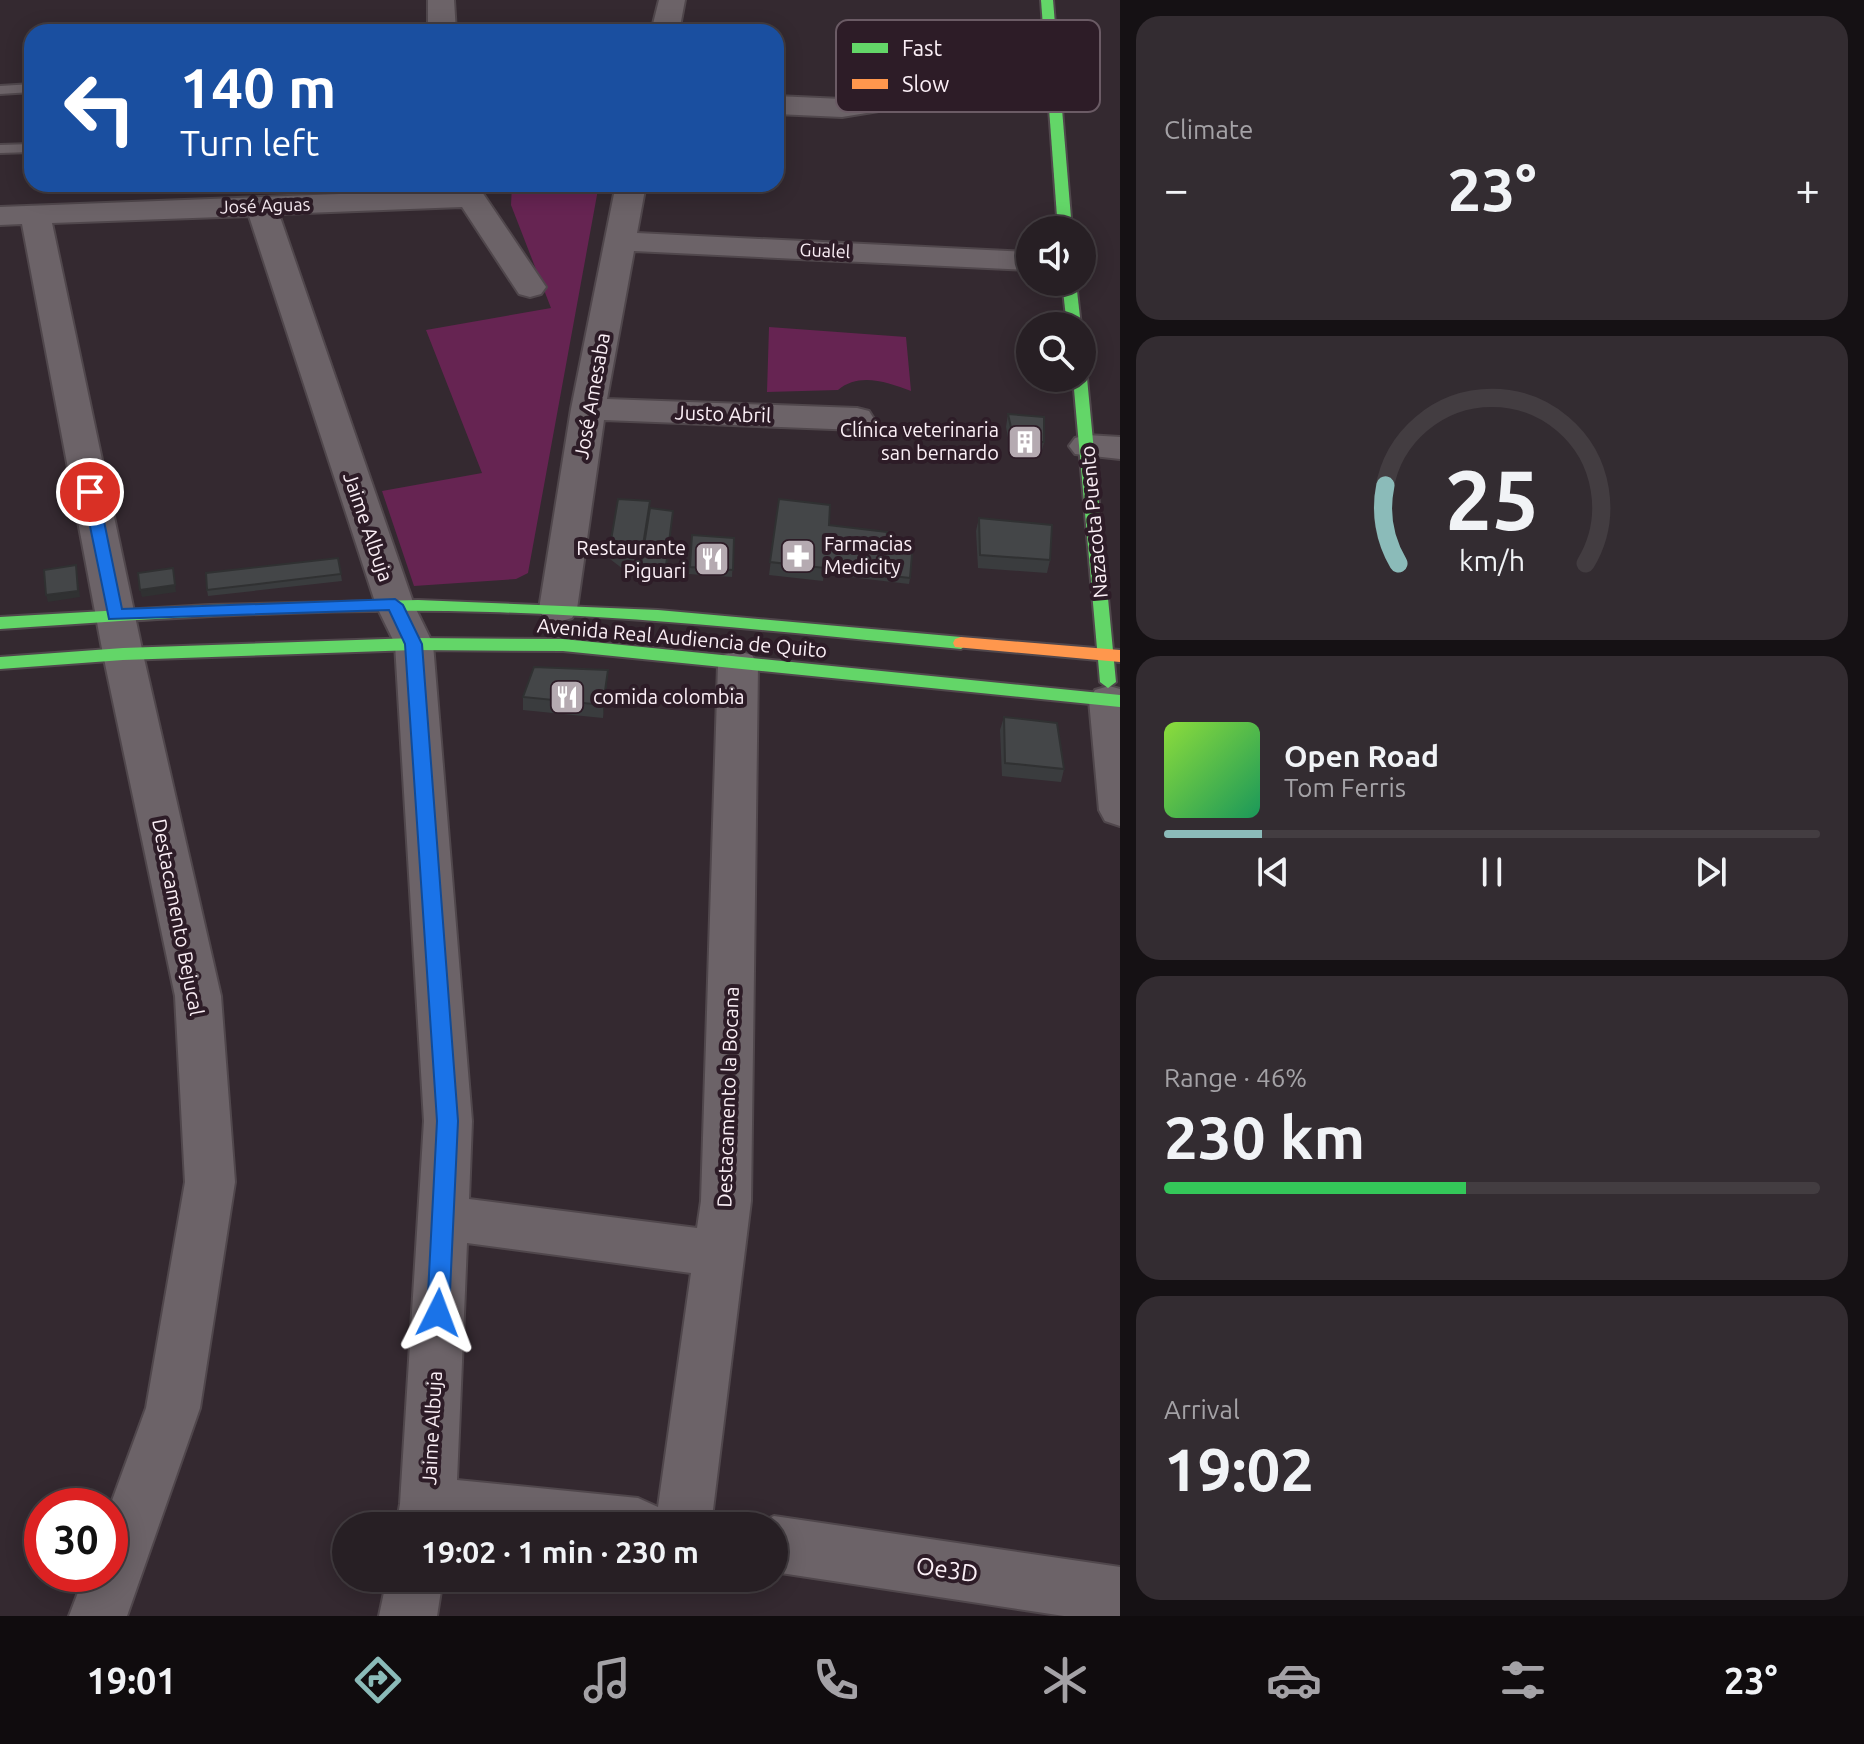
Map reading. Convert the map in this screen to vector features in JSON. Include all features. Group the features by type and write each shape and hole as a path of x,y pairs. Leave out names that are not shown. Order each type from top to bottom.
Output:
{"main road":[{"path":"1047,0 1049,20"},
{"path":"1056,112 1064,216"},
{"name":"Nazacota Puento","path":"1085,392 1103,447 1114,700"},
{"name":"Avenida Real Audiencia de Quito","path":"0,623 119,635 404,624 558,609 1113,656"},
{"name":"Avenida Real Audiencia de Quito","path":"0,663 119,635 404,624 738,665 1114,700"}],"street":[{"path":"441,0 442,24"},
{"path":"667,24 672,0"},
{"path":"784,105 836,108"},
{"name":"José Amesaba","path":"558,609 588,409 629,192"},
{"name":"José Aguas","path":"0,216 471,198 530,287"},
{"name":"Jaime Albuja","path":"261,206 404,624 448,1121 426,1512"},
{"name":"Destacamento Bejucal","path":"35,214 119,635 198,996 210,1182 173,1408 98,1616"},
{"name":"Gualel","path":"619,241 1016,260"},
{"name":"Justo Abril","path":"588,409 857,419"},
{"name":"Destacamento la Bocana","path":"685,1512 726,1201 738,665"},
{"name":"Nazacota Puento","path":"1114,700 1120,810"},
{"path":"443,1218 720,1254"},
{"name":"Oe3D","path":"788,1546 1120,1596"},
{"path":"408,1616 412,1592"}],"lane":[{"path":"0,90 24,88"},
{"path":"0,149 24,148"}],"shaded area":[{"path":"512,192 598,192 528,573 516,579 414,586 382,491 482,473 426,330 551,308 511,205"},
{"path":"769,327 906,337 911,391 864,380 838,390 767,392"}],"building":[{"path":"1008,414 1044,417 1044,442 1014,441"},
{"path":"618,499 650,501 641,558 624,556 610,546"},
{"path":"779,499 830,505 829,525 887,532 884,568 825,561 825,568 770,562"},
{"path":"650,508 673,511 666,566 641,564"},
{"path":"979,518 1052,525 1050,560 980,555"},
{"name":"Restaurante Piguari","path":"692,535 734,538 733,570 690,567"},
{"path":"887,538 913,542 910,578 883,575"},
{"path":"338,558 341,574 207,590 206,573"},
{"path":"76,565 78,591 46,595 44,570"},
{"path":"173,568 175,585 140,590 138,573"},
{"path":"534,667 608,670 603,705 523,697"},
{"path":"1004,717 1057,723 1064,769 1005,763"}],"traffic: fast":[{"path":"1047,0 1049,20"},
{"path":"1056,112 1064,216"},
{"path":"1071,296 1072,312"},
{"path":"1081,392 1108,682"},
{"path":"0,623 278,608 488,606 658,615 961,643"},
{"path":"0,663 123,654 414,644 563,645 1120,701"}],"traffic: slow":[{"path":"961,643 1120,656"}],"place":[{"name":"Clínica veterinaria san bernardo","path":"1025,442"},
{"name":"Farmacias Medicity","path":"798,556"},
{"name":"Restaurante Piguari","path":"712,559"},
{"name":"comida colombia","path":"567,697"}],"route":[{"path":"90,492 115,615 395,605 414,644 448,1121 438,1313"}]}
